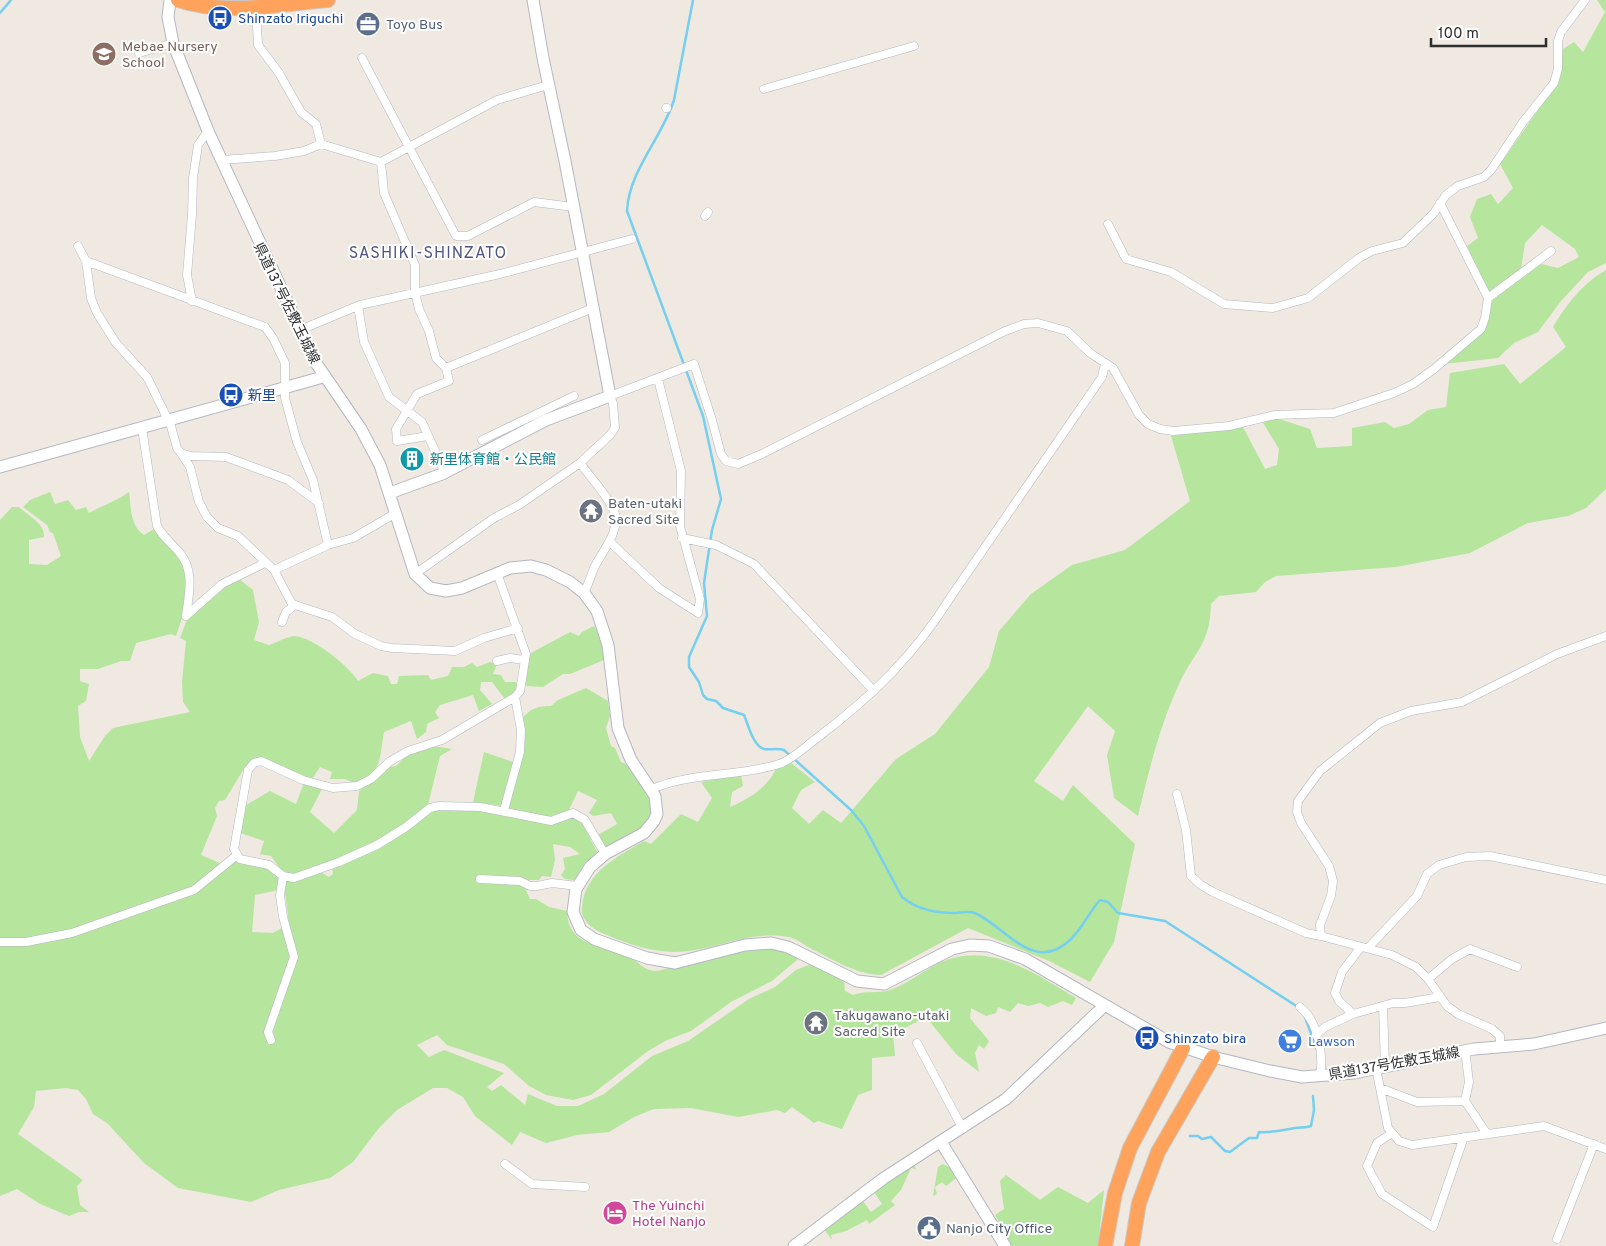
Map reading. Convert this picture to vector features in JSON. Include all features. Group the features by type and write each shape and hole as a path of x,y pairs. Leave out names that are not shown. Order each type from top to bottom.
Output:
{"highway":[{"path":"178,0 211,7 256,7 328,0"},
{"path":"1105,1246 1115,1193 1130,1148 1183,1048"},
{"path":"1132,1246 1139,1203 1158,1152 1213,1057"}],"main road":[{"name":"県道137号佐敷玉城線","path":"0,467 323,377 208,131 173,43 168,17 170,0"},
{"path":"390,493 445,473 546,420 610,396 533,0"},
{"path":"323,377 368,440 390,493 415,574 430,588 446,591 462,588 517,566 531,566 561,577 584,593 597,611 606,636 620,737 631,760 652,788 657,814 650,828 604,854 590,867 577,886"},
{"name":"県道137号佐敷玉城線","path":"577,886 573,898 573,912 581,930 594,939 662,962 675,963 745,945 771,943 788,947 851,978 880,984 889,983 952,949 980,945 1019,956 1105,1005 1149,1033 1183,1048 1286,1075 1344,1075 1465,1050 1534,1044 1606,1028"},
{"path":"794,1246 884,1178 963,1129 1013,1093 1105,1005"},
{"path":"941,1142 1005,1246"}],"street":[{"path":"1108,224 1126,259 1171,272 1224,304 1273,308 1308,298 1359,258 1403,243 1434,213 1446,195 1458,186 1475,182 1491,170 1522,122 1550,89 1558,69 1558,41 1561,32 1585,0"},
{"path":"256,7 258,45 279,73 300,112 316,124 321,144"},
{"path":"139,53 173,43"},
{"path":"764,89 914,46"},
{"path":"362,58 456,236 468,236 534,202 574,207"},
{"path":"221,160 275,156 304,151 321,144 381,162 497,100 548,85"},
{"path":"192,301 187,275 192,224 192,178 196,150 202,136 208,131"},
{"path":"381,162 384,192 415,266 414,292 436,358 446,368 449,381 418,394 396,429 397,441 428,436"},
{"path":"415,574 494,518 519,505 580,463 610,435 614,428 613,403 610,396 694,364 721,454 726,462 738,464 770,451 1015,326 1038,322 1062,329 1118,374 1138,415 1148,424 1173,431 1228,426 1275,415 1334,413 1394,393 1434,369 1481,329 1485,318 1488,298 1440,204"},
{"path":"300,330 358,306 583,253 632,239"},
{"path":"78,246 86,261 91,298 97,313 116,343 147,378 169,421 177,448 190,467 199,502 207,517 218,528 238,536 274,570 286,594 294,604 332,617 354,634 381,646 392,648 455,651 484,638 518,628"},
{"path":"1488,298 1551,251"},
{"path":"86,261 192,301 245,318 265,327 285,362 284,388 297,442 313,480 328,545"},
{"path":"358,306 364,342 389,398 422,422 445,473"},
{"path":"446,368 593,308"},
{"path":"652,788 696,778 780,764 852,711 874,691 903,663 931,629 1102,377 1106,364"},
{"path":"610,542 659,588 698,613 700,599 680,526 681,471 658,379"},
{"path":"482,440 574,396"},
{"path":"142,428 157,526 163,537 187,562 189,572 186,616 222,584 265,563"},
{"path":"504,429 516,436"},
{"path":"181,452 191,456 226,457 288,480 319,503"},
{"path":"580,463 615,513 614,530 610,542 594,568 584,593"},
{"path":"274,570 328,545 353,538 396,513"},
{"path":"682,538 715,545 754,564 874,691"},
{"path":"497,573 526,654 520,691 515,697 442,740 408,751 389,762 371,779 357,786 333,788 303,780 261,761 254,763 248,770 234,850 240,859 269,865 282,876 294,878 377,845 406,827 430,808 439,806 480,807 504,810 551,821 573,812 585,820 604,854"},
{"path":"282,622 286,612 294,604"},
{"path":"1321,936 1320,925 1331,896 1333,881 1329,866 1300,823 1297,812 1298,801 1320,771 1380,723 1410,711 1462,702 1557,654 1606,636"},
{"path":"497,661 510,658 524,660"},
{"path":"504,810 520,752 521,730 515,697"},
{"path":"1177,794 1186,830 1191,876 1200,885 1306,933 1392,954 1416,967 1428,979 1447,1006 1458,1014 1492,1029 1500,1036 1500,1046"},
{"path":"0,942 26,942 72,933 194,890 237,855"},
{"path":"1353,1014 1339,1001 1335,992 1342,972 1417,896 1423,881 1432,869 1439,865 1466,857 1490,856 1606,880"},
{"path":"272,1040 268,1032 294,957 283,917 280,895 282,876"},
{"path":"480,879 520,881 536,886 552,883 577,886"},
{"path":"1428,979 1452,959 1470,949 1517,967"},
{"path":"1316,1035 1324,1027 1353,1014 1383,1006 1440,997"},
{"path":"1383,1006 1380,1088 1388,1128 1398,1141 1412,1145 1544,1126 1606,1149"},
{"path":"1300,1007 1308,1013 1316,1035 1322,1056 1320,1076"},
{"path":"917,1043 963,1129"},
{"path":"1465,1050 1469,1082 1465,1101 1487,1134"},
{"path":"1380,1088 1417,1102 1465,1101"},
{"path":"1392,1133 1377,1143 1366,1166 1382,1194 1433,1226 1464,1137"},
{"path":"1558,1239 1594,1144"},
{"path":"505,1164 532,1184 585,1187"}],"green space":[{"path":"1597,0 1606,0 1606,263 1588,272 1561,301 1538,332 1514,343 1498,358 1444,364 1484,331 1493,299 1541,264 1558,268 1579,257 1575,249 1542,225 1525,243 1521,269 1489,293 1467,246 1478,238 1470,217 1477,199 1491,194 1498,204 1513,188 1500,164 1560,79 1563,49 1574,42 1583,52 1605,12"},
{"path":"1606,270 1606,489 1586,508 1568,516 1528,523 1470,553 1396,567 1276,576 1265,582 1256,592 1219,596 1211,604 1208,630 1179,684 1160,733 1138,816 1114,798 1107,755 1115,731 1088,706 1034,781 1063,801 1073,785 1135,844 1114,942 1090,982 1049,961 968,928 881,975 852,969 788,937 752,937 683,952 661,951 639,947 598,931 589,925 583,917 584,895 589,884 604,867 644,841 651,844 681,814 698,822 712,798 701,782 741,774 743,786 732,792 730,807 757,792 768,782 776,769 791,763 815,782 801,790 792,808 809,824 823,810 841,823 896,759 935,734 989,667 999,631 1031,594 1072,565 1125,550 1190,501 1171,436 1243,427 1265,469 1277,465 1279,449 1262,421 1276,418 1310,429 1317,448 1352,446 1352,428 1385,422 1394,428 1409,424 1428,410 1446,407 1450,373 1504,364 1520,384 1566,347 1553,327 1576,295 1590,281"},
{"path":"50,492 55,504 68,500 76,510 86,507 89,513 129,492 132,516 136,527 144,535 154,529 160,538 183,560 188,577 182,619 176,636 171,634 136,643 130,661 121,661 98,669 80,669 80,681 89,684 86,701 78,706 80,737 89,761 105,736 113,728 190,712 183,702 182,682 186,641 180,638 188,617 227,584 239,579 253,590 259,622 254,640 269,645 292,636 303,638 330,654 347,668 358,681 373,673 388,676 391,684 397,684 399,676 428,675 431,680 448,676 452,667 464,667 472,663 477,667 490,662 497,664 493,674 501,675 505,682 516,682 518,689 505,699 492,682 481,682 480,690 492,704 479,711 473,695 440,705 435,712 439,718 427,724 426,732 417,739 411,721 384,732 380,757 375,769 365,779 356,784 345,779 330,779 332,772 320,767 312,779 253,761 245,767 225,800 219,801 215,808 217,816 201,855 222,864 193,888 84,926 29,939 0,939 0,520 12,507 19,507 35,520 42,528 44,537 29,540 29,564 47,565 61,556 53,533 50,532 47,525 23,507 30,500"},
{"path":"594,626 601,638 604,660 570,674 563,674 543,687 526,686 525,670 531,653 570,632 579,636 582,632"},
{"path":"586,688 608,701 610,716 606,728 611,746 615,748 621,762 631,768 642,784 652,808 650,818 637,832 604,848 596,836 617,824 611,813 593,816 589,813 597,800 578,791 569,810 545,818 507,808 523,751 523,717 529,711 542,706 551,706 558,700"},
{"path":"433,746 452,749 440,756 428,805 404,826 376,844 295,876 284,874 271,856 260,854 264,841 238,832 243,807 270,791 296,804 304,783 322,789 310,812 334,833 357,810 359,791 388,767 396,766 410,753"},
{"path":"484,752 516,763 503,806 473,802"},
{"path":"439,809 479,810 539,822 572,815 582,822 598,854 585,863 574,880 565,879 561,875 565,869 563,858 580,854 570,847 553,844 555,860 551,877 542,876 539,880 530,880 525,888 530,899 536,899 549,907 567,911 569,923 580,939 629,956 647,969 661,970 725,952 755,947 770,948 798,959 772,981 731,1002 691,1031 667,1040 648,1051 591,1095 573,1100 546,1095 529,1086 504,1064 447,1045 437,1035 417,1045 429,1057 444,1050 504,1073 487,1087 492,1091 501,1085 525,1105 528,1094 557,1106 578,1106 604,1094 652,1056 688,1041 749,999 775,987 796,970 811,964 844,982 845,991 853,995 890,990 941,962 977,955 1012,963 1045,979 1076,998 1072,1005 1063,1001 1048,1007 1040,1003 1028,1006 1018,1003 1010,1012 998,1007 996,1013 986,1016 971,1008 970,1018 989,1041 984,1049 979,1045 975,1053 979,1072 956,1054 926,1017 893,1034 895,1056 872,1058 872,1090 858,1095 842,1129 818,1121 814,1123 792,1107 785,1113 777,1110 738,1117 691,1108 654,1109 634,1117 609,1132 577,1135 546,1143 520,1132 512,1145 475,1116 463,1097 447,1088 433,1088 397,1110 379,1128 353,1162 330,1178 279,1190 251,1202 178,1188 144,1163 107,1123 93,1114 86,1099 78,1090 66,1088 36,1091 34,1107 18,1134 83,1180 77,1186 80,1205 89,1212 79,1212 69,1216 40,1204 17,1189 0,1196 0,946 25,945 196,892 236,860 266,867 276,873 278,877 278,890 255,895 252,932 273,933 289,924 285,879 319,871 329,877 333,874 332,868 430,811"},
{"path":"913,1162 916,1169 911,1168 901,1190 891,1201 895,1205 869,1224 867,1220 846,1231 831,1235 832,1240 824,1229 830,1223","holes":["874,1192 882,1204 871,1212 862,1200"]},
{"path":"943,1164 949,1167 956,1178 946,1186 942,1182 935,1187 937,1194 933,1196 938,1167"},
{"path":"1006,1175 1040,1200 1058,1187 1088,1203 1104,1190 1098,1246 1012,1246 995,1215 1004,1209 1000,1181"}],"waterway":[{"path":"0,13 11,0"},
{"path":"693,0 674,100 669,114 634,182 629,196 627,211 703,416 721,499 712,530 704,583 707,616 689,657 689,667 699,682 703,695 707,699 716,701 723,708 744,715 749,729 760,747 784,750 851,810 864,826 902,897 914,905 927,910 941,912 975,913 1021,945 1044,952 1057,949 1070,940 1100,900 1108,902 1118,913 1165,921 1298,1007"},
{"path":"1305,1017 1317,1050"},
{"path":"1190,1136 1198,1136 1202,1139 1211,1137 1225,1151 1230,1152 1249,1138 1257,1138 1259,1132 1309,1127 1311,1126 1314,1110 1313,1096"}],"place":[{"name":"Shinzato Iriguchi","path":"220,18"},
{"name":"Toyo Bus","path":"368,24"},
{"name":"Mebae Nursery School","path":"104,54"},
{"name":"新里","path":"231,395"},
{"name":"新里体育館・公民館","path":"412,459"},
{"name":"Baten-utaki Sacred Site","path":"591,511"},
{"name":"Takugawano-utaki Sacred Site","path":"816,1023"},
{"name":"Shinzato bira","path":"1147,1038"},
{"name":"Lawson","path":"1290,1041"},
{"name":"The Yuinchi Hotel Nanjo","path":"615,1213"},
{"name":"Nanjo City Office","path":"929,1228"}],"district":[{"name":"SASHIKI-SHINZATO","path":"428,252"}]}
